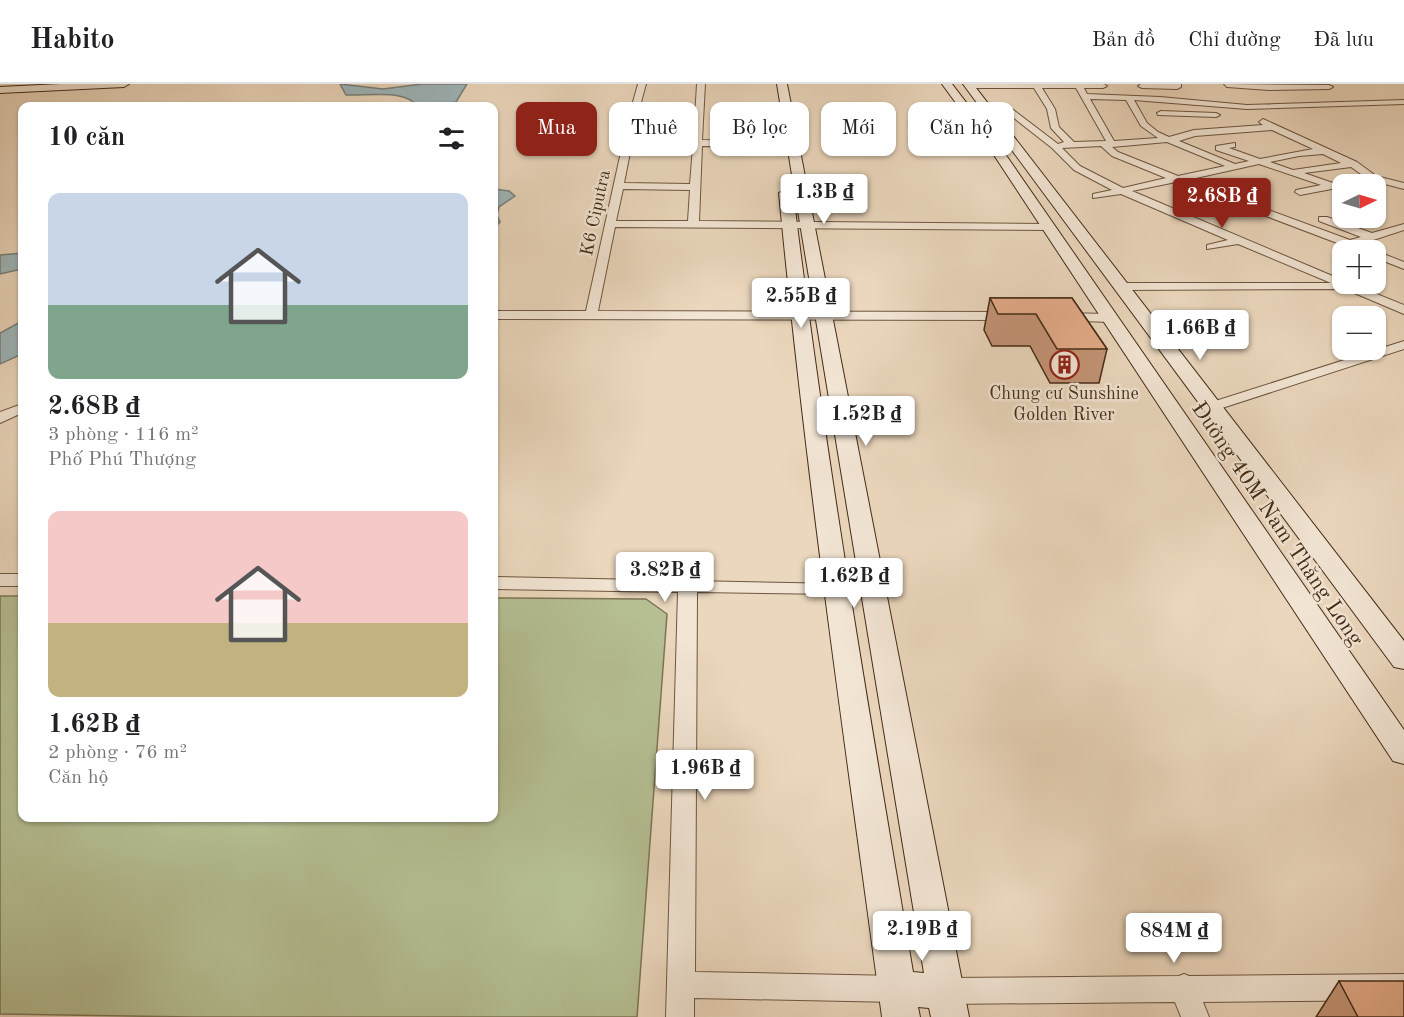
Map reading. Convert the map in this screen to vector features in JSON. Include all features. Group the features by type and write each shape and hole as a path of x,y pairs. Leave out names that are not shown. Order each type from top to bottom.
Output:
{"street":[{"path":"0,86 49,84"},
{"path":"0,90 124,84"},
{"name":"K6 Ciputra","path":"637,102 642,84"},
{"path":"698,130 700,84"},
{"path":"768,84 774,102"},
{"path":"782,84 783,102"},
{"name":"Đường 40M Nam Thăng Long","path":"947,84 997,151 1404,753"},
{"path":"969,85 1114,86"},
{"name":"Đường 40M Nam Thăng Long","path":"969,85 1404,660"},
{"path":"1036,85 1051,109 1055,128 1070,143 1066,145"},
{"path":"1134,86 1175,85 1175,91 1230,97 1272,127 1371,174"},
{"path":"1078,86 1112,144"},
{"path":"1217,86 1329,87"},
{"path":"1332,114 1311,97 1320,96 1313,92 1342,93 1387,112"},
{"path":"1379,95 1400,102"},
{"path":"1085,96 1249,110"},
{"path":"1266,96 1286,106 1322,116"},
{"path":"1129,98 1144,124 1155,134 1235,167"},
{"path":"1301,110 1319,104 1400,102"},
{"path":"1319,104 1341,112 1358,114"},
{"path":"1161,113 1249,110 1286,106"},
{"path":"1014,115 1055,146 1077,168 1119,190 1332,280"},
{"path":"1055,146 1167,140 1194,133 1272,127"},
{"path":"1112,144 1105,146 1115,154 1142,166 1339,240"},
{"path":"1232,145 1219,148 1330,185"},
{"path":"1097,196 1299,153 1326,151"},
{"name":"K6 Ciputra","path":"591,315 624,156"},
{"path":"693,225 696,156"},
{"path":"785,156 784,177 799,314 836,588 899,1003"},
{"path":"790,156 808,226 947,1004"},
{"path":"1289,172 1354,164"},
{"path":"1386,181 1404,186"},
{"path":"1300,192 1330,185"},
{"path":"618,186 695,187"},
{"path":"1323,219 1371,237"},
{"path":"610,224 1048,227"},
{"path":"1362,240 1404,227"},
{"path":"1211,247 1240,240"},
{"path":"1386,259 1404,266"},
{"path":"1321,275 1332,271"},
{"path":"1120,286 1332,287"},
{"path":"1365,294 1404,310"},
{"path":"498,315 1020,316"},
{"path":"1044,317 1144,318"},
{"path":"1211,407 1404,345"},
{"path":"0,418 18,410"},
{"path":"0,580 18,580"},
{"path":"498,583 871,587"},
{"path":"680,1017 688,585"},
{"path":"681,984 899,1003 947,1004 1184,987 1404,987"},
{"path":"1184,987 1195,1017"}],"green space":[{"path":"0,596 18,596 18,822 498,822 498,598 646,599 667,614 637,1017 192,1017 0,1014"}],"water":[{"path":"340,84 383,89 422,84 467,84 456,102 413,102 407,98 390,95 346,95"},
{"path":"498,190 509,191 515,196 499,207 498,211"},
{"path":"18,253 18,270 0,274 0,255"},
{"path":"18,323 18,356 0,364 0,333"}],"building":[{"path":"990,298 1072,298 1107,349 1057,349 1036,314 998,314"},
{"path":"1339,981 1404,981 1404,1017 1358,1017"}],"place":[{"name":"Chung cư Sunshine Golden River","path":"1064,365"}]}
